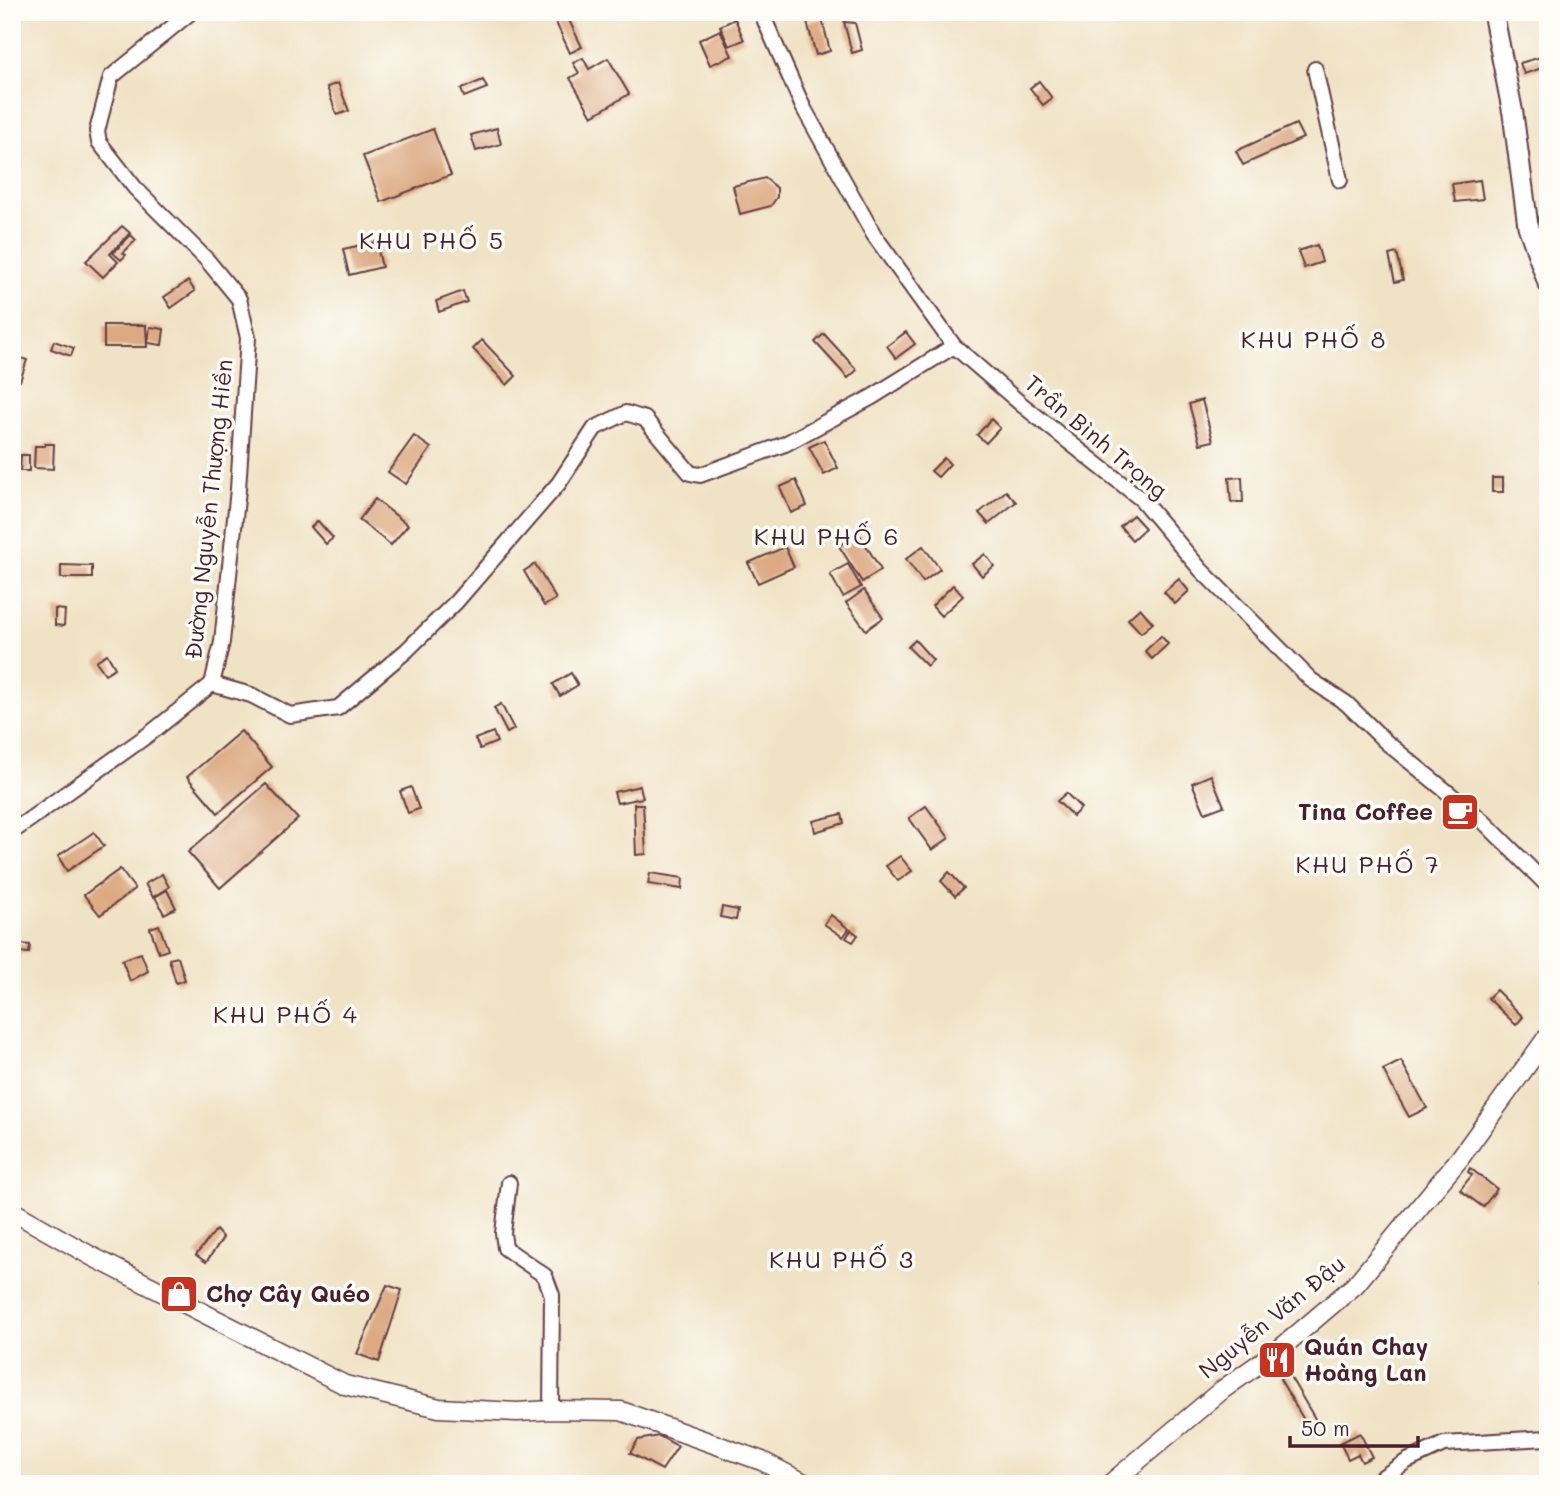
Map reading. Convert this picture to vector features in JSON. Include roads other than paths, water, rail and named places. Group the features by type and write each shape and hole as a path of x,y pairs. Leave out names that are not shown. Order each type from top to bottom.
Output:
{"main road":[{"path":"1493,12 1513,114 1528,226 1548,283"}],"street":[{"name":"Đường Nguyễn Thượng Hiền","path":"191,12 111,77 97,131 99,142 135,188 207,260 239,299 248,338 238,489 222,642 212,684"},
{"name":"Trần Bình Trọng","path":"761,12 803,107 874,234 954,346 1021,404 1141,499 1200,570 1311,680 1346,703 1386,742 1484,822 1548,886"},
{"path":"1315,69 1340,180"},
{"path":"12,832 152,732 212,684 251,695 290,715 338,708 406,651 456,602 558,483 595,428 626,413 645,419 690,473 699,475 786,444 872,397 954,346"},
{"name":"Nguyễn Văn Đậu","path":"1110,1484 1222,1390 1281,1349 1356,1285 1460,1158 1548,1036"},
{"path":"509,1183 503,1233 505,1248 545,1276 552,1295 551,1410"},
{"path":"12,1211 69,1245 345,1384 439,1408 517,1412 621,1411 762,1461 806,1484"},
{"path":"1372,1484 1407,1461 1444,1444 1548,1438"}],"place":[{"name":"Tina Coffee","path":"1460,812"},
{"name":"Chợ Cây Quéo","path":"179,1294"},
{"name":"Quán Chay Hoàng Lan","path":"1277,1360"}],"district":[{"name":"KHU PHỐ 5","path":"432,241"},
{"name":"KHU PHỐ 8","path":"1314,340"},
{"name":"KHU PHỐ 6","path":"827,537"},
{"name":"KHU PHỐ 7","path":"1368,865"},
{"name":"KHU PHỐ 4","path":"286,1015"},
{"name":"KHU PHỐ 3","path":"842,1260"}]}
